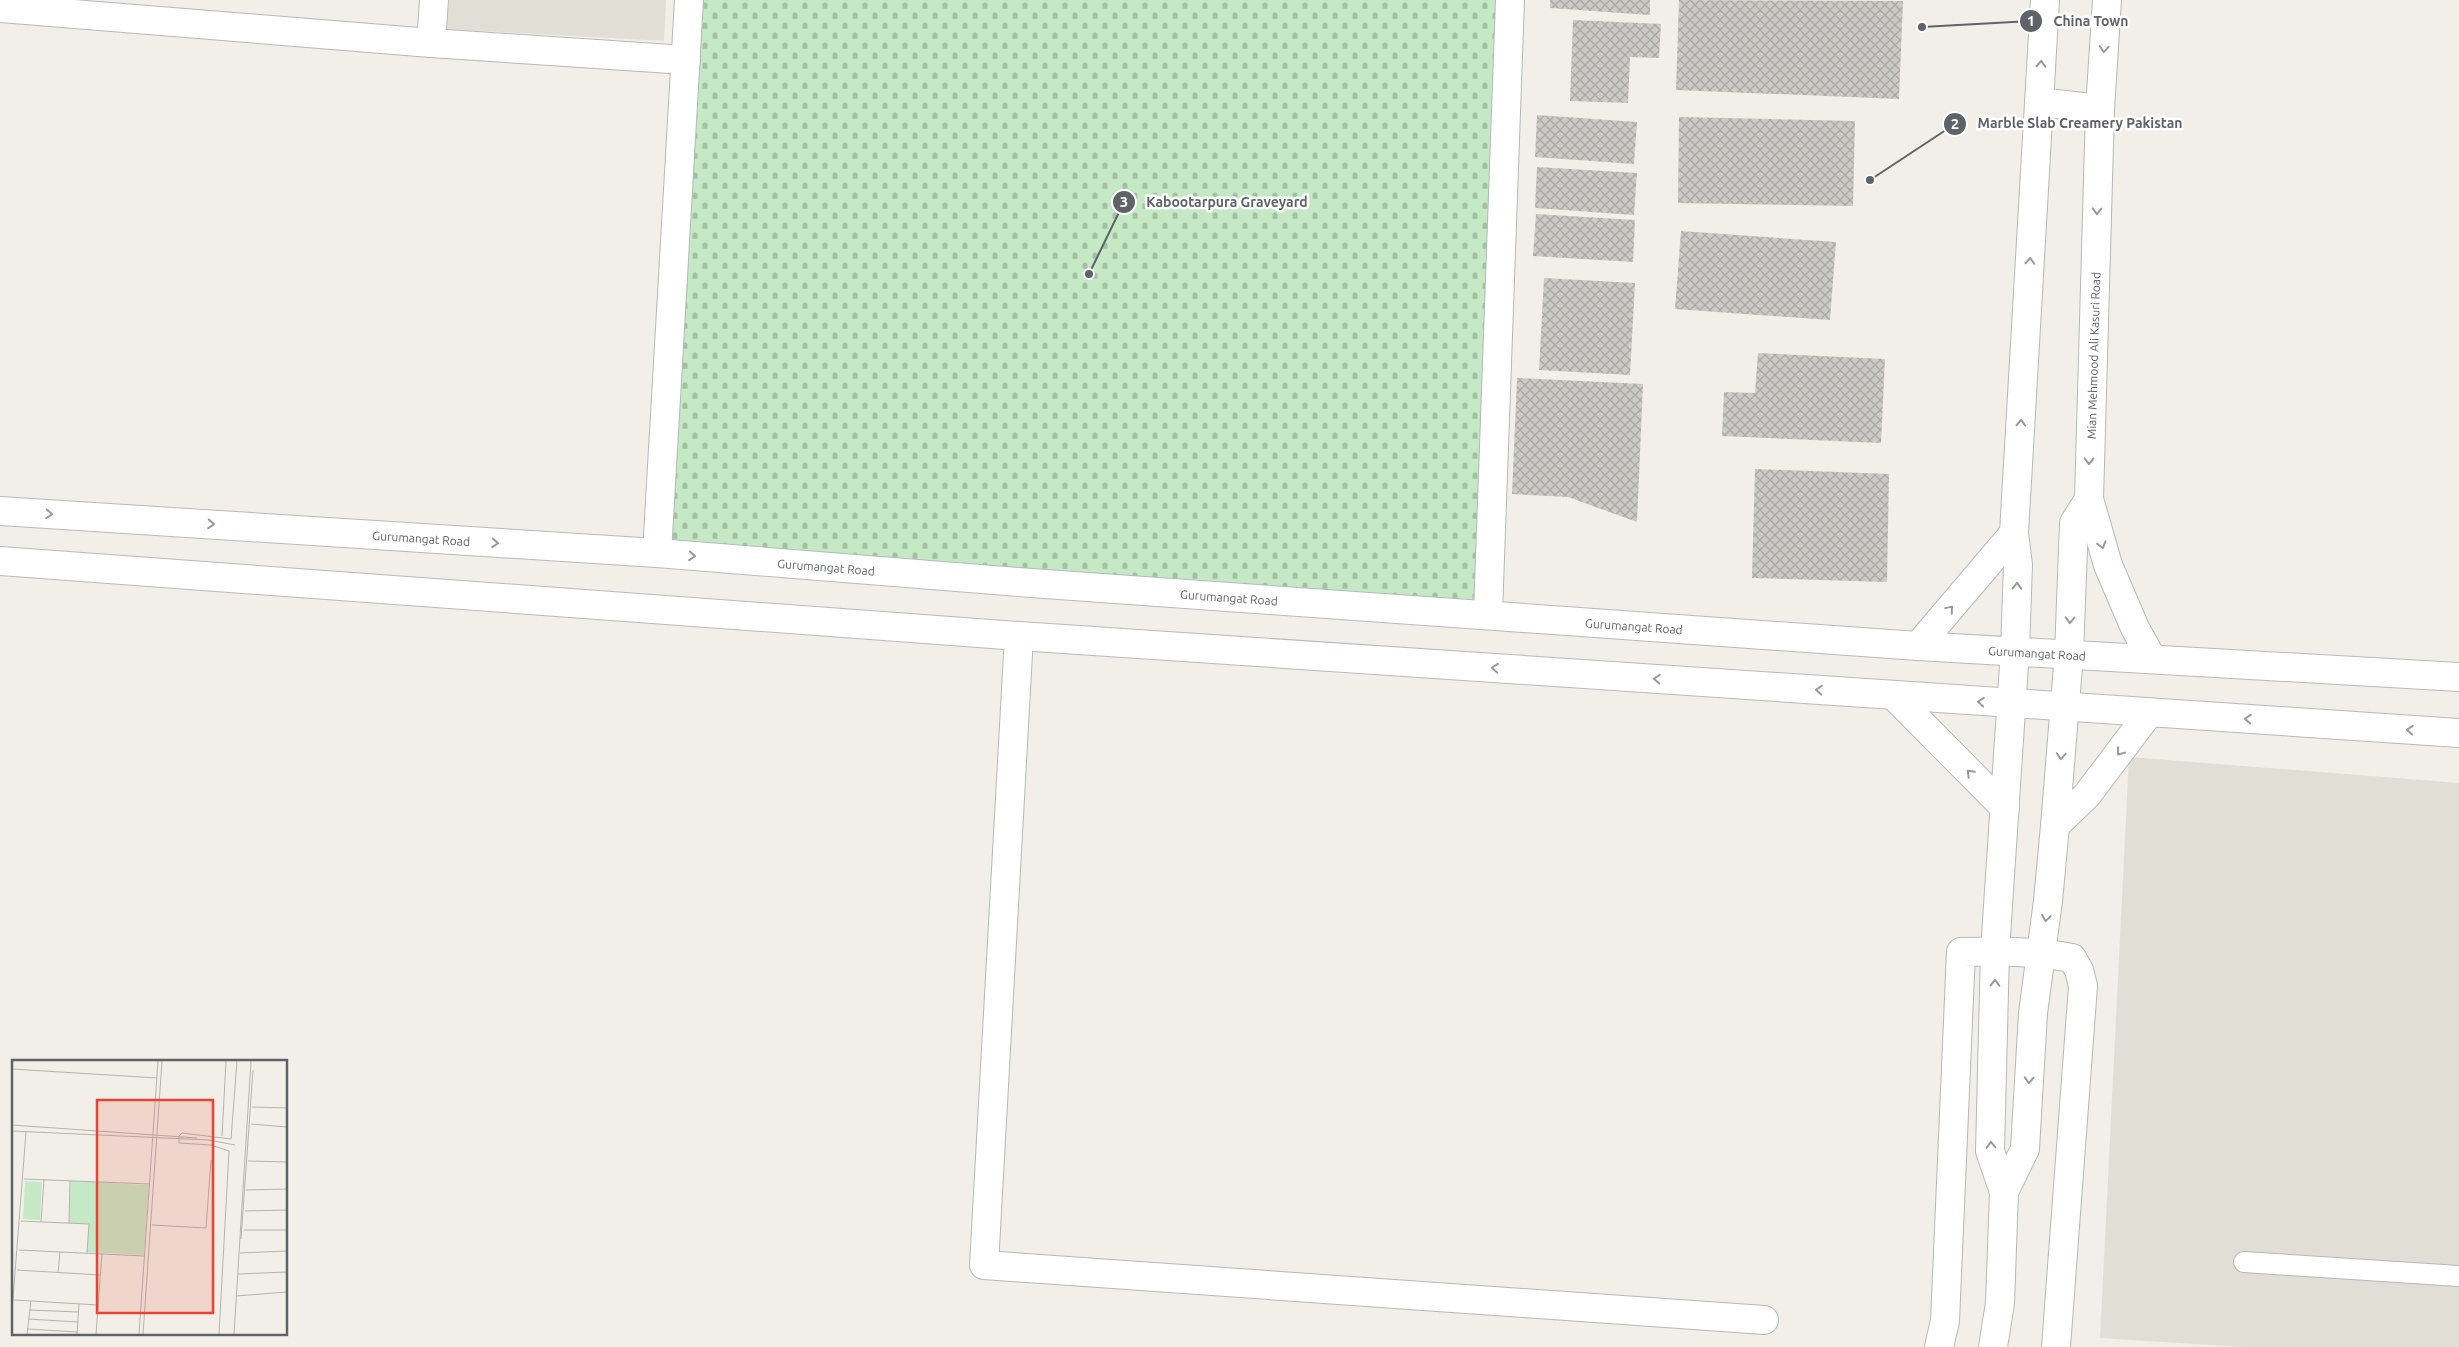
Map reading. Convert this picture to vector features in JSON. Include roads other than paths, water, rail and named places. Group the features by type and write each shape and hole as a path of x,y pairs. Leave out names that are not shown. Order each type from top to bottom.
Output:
{"street":[{"path":"431,43 434,0"},
{"path":"657,553 689,0"},
{"path":"1488,614 1510,0"},
{"path":"1993,1347 2000,1303 2004,1192 1990,1151 1995,952 2015,650 2018,565 2014,533 2045,0"},
{"name":"Mian Mehmood Ali Kasuri Road","path":"2004,1192 2025,1149 2030,1051 2055,826 2069,654 2074,523 2088,498 2100,108 2107,0"},
{"path":"0,8 93,7 431,43 686,60"},
{"path":"2039,102 2100,108"},
{"path":"2088,498 2115,581 2135,628 2152,659"},
{"name":"Gurumangat Road","path":"0,511 657,553 1030,583 1918,646 2015,650 2459,677"},
{"path":"1918,646 2014,533"},
{"path":"0,561 1019,636 2064,708 2459,733"},
{"path":"1019,636 984,1265 1764,1320"},
{"path":"1893,695 2004,808"},
{"path":"2055,826 2087,796 2149,713"},
{"path":"1939,1347 1944,1321 1961,952 2041,953 2072,958 2079,970 2083,986 2056,1347"}],"lane":[{"path":"2244,1262 2459,1276"}],"place":[{"name":"China Town","path":"1922,27"},
{"name":"Marble Slab Creamery Pakistan","path":"1870,180"},
{"name":"Kabootarpura Graveyard","path":"1089,274"}]}
